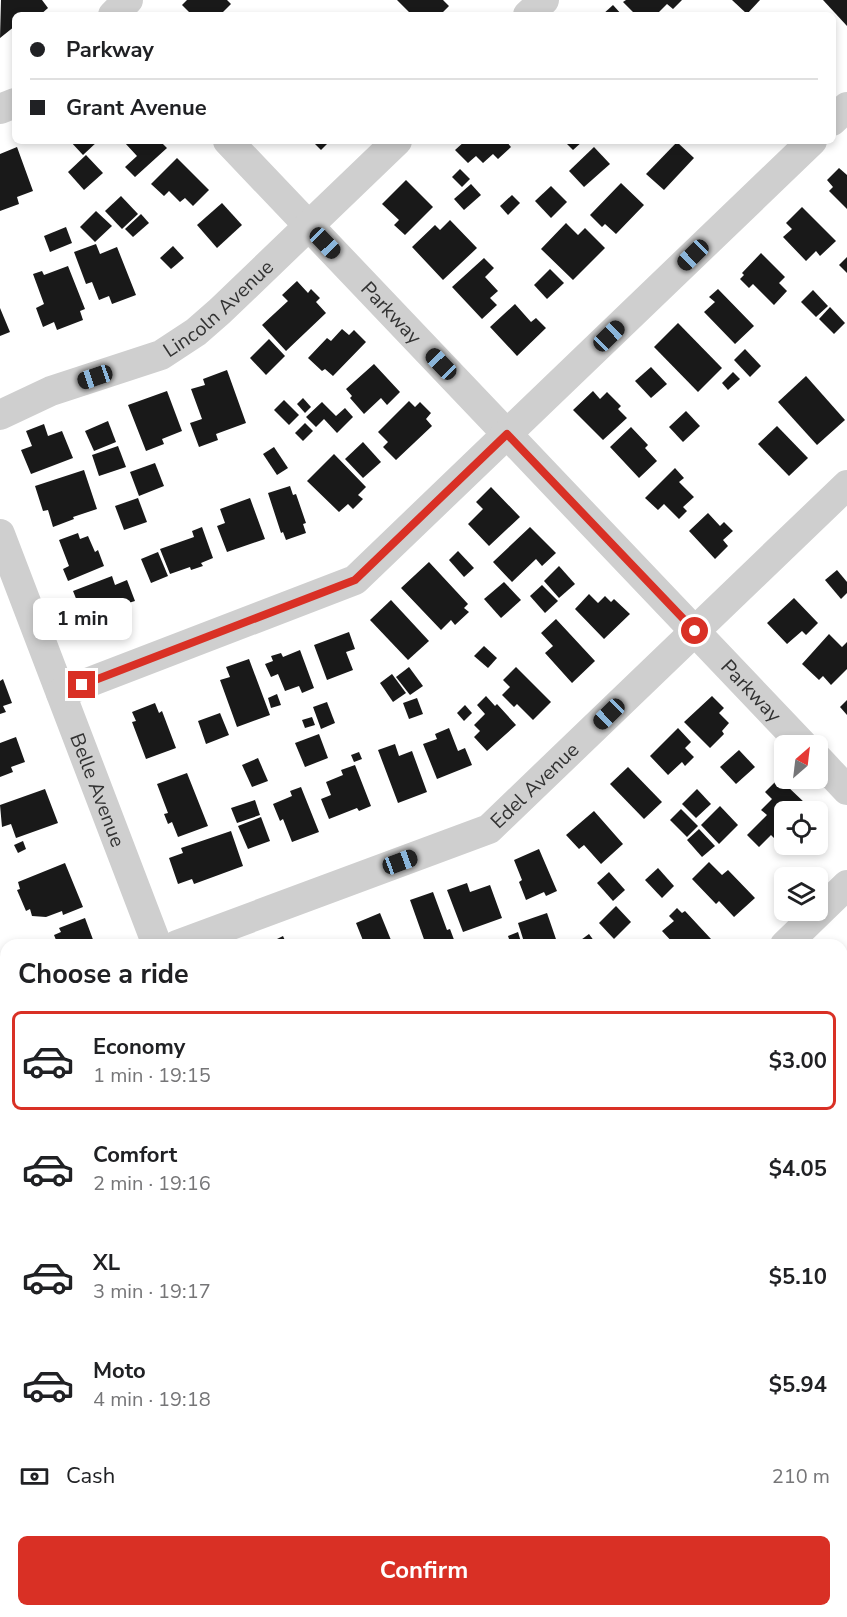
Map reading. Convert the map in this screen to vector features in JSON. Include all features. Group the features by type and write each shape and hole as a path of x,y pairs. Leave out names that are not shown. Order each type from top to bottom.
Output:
{"street":[{"path":"96,0 107,12"},
{"path":"114,12 128,0"},
{"path":"531,12 544,0"},
{"path":"836,117 847,107"},
{"name":"Parkway","path":"231,144 794,735"},
{"name":"Lincoln Avenue","path":"0,415 51,391 161,355 196,332 394,144"},
{"path":"61,693 355,580 809,144"},
{"name":"Edel Avenue","path":"193,939 489,829 847,485"},
{"name":"Belle Avenue","path":"0,534 156,939"},
{"path":"828,770 847,790"},
{"path":"791,939 847,885"}],"building":[{"path":"1,0 42,0 48,8 43,12 12,12 12,28 0,38"},
{"path":"187,0 227,0 231,4 223,12 189,12 182,5"},
{"path":"397,0 443,0 449,6 443,12 409,12"},
{"path":"626,0 682,0 673,9 667,4 659,12 633,12 623,2"},
{"path":"732,0 760,0 749,12 745,12"},
{"path":"823,0 847,0 847,26 836,12"},
{"path":"613,5 619,12 605,12"},
{"path":"73,144 95,144 83,155"},
{"path":"126,144 163,144 167,148 135,177 125,167 137,156"},
{"path":"315,144 327,144 321,150"},
{"path":"462,144 508,144 511,147 498,159 493,154 483,163 476,156 468,163 455,150"},
{"path":"567,144 580,144 573,150"},
{"path":"675,144 679,144 694,158 664,190 646,174"},
{"path":"17,147 33,191 17,197 19,204 0,211 0,154"},
{"path":"594,147 610,164 584,187 569,171"},
{"path":"86,155 103,173 84,190 68,172"},
{"path":"177,158 209,190 193,206 185,198 180,202 169,191 164,196 151,184"},
{"path":"839,168 847,175 847,209 829,191 833,187 827,180"},
{"path":"460,169 470,179 462,187 452,177"},
{"path":"406,180 433,207 405,235 394,225 399,220 382,204"},
{"path":"621,183 644,205 616,234 605,224 602,227 590,215"},
{"path":"471,184 481,195 464,210 454,199"},
{"path":"551,186 567,202 551,218 535,201"},
{"path":"512,195 520,203 508,215 500,206"},
{"path":"121,196 138,214 122,229 105,211"},
{"path":"222,203 242,225 217,248 197,225"},
{"path":"802,207 836,241 820,256 816,251 806,261 783,237 792,229 786,223"},
{"path":"96,211 112,226 95,242 80,227"},
{"path":"141,214 149,223 133,237 125,229"},
{"path":"450,220 477,248 443,280 412,247 435,225 440,230"},
{"path":"566,223 578,235 585,228 605,248 573,280 541,249"},
{"path":"66,227 72,243 50,252 44,236"},
{"path":"96,244 100,254 117,247 136,295 112,304 109,296 99,300 92,282 86,284 74,252"},
{"path":"173,246 184,258 171,269 160,258"},
{"path":"761,253 785,277 779,283 787,291 774,305 753,284 749,288 740,279 744,275 742,273"},
{"path":"847,257 847,273 839,265"},
{"path":"484,258 494,268 485,277 498,291 490,298 497,305 482,319 452,287"},
{"path":"68,266 85,309 80,311 83,320 57,330 54,322 43,327 36,308 44,304 33,274 42,271 44,275"},
{"path":"550,269 564,283 547,299 534,285"},
{"path":"297,281 308,293 311,289 320,298 316,302 326,313 286,351 262,325 288,301 282,295"},
{"path":"718,289 754,326 735,344 704,312 715,302 709,297"},
{"path":"813,290 828,306 816,317 801,302"},
{"path":"515,304 531,322 536,318 546,328 517,356 490,327"},
{"path":"830,307 845,323 834,334 819,319"},
{"path":"0,308 10,332 0,336"},
{"path":"678,323 722,368 698,392 654,347"},
{"path":"342,329 349,335 354,330 366,342 333,376 325,369 322,371 308,358 327,338 331,341"},
{"path":"269,339 285,356 266,375 250,358"},
{"path":"745,349 761,366 750,377 734,360"},
{"path":"374,364 400,392 387,405 381,398 364,414 350,398 352,396 346,389"},
{"path":"651,367 667,384 651,398 635,381"},
{"path":"227,370 246,423 216,434 218,440 199,447 190,423 202,419 191,389 205,385 203,379"},
{"path":"733,372 740,379 728,390 722,383"},
{"path":"806,376 845,420 817,445 778,402"},
{"path":"167,391 182,431 162,439 164,444 146,451 128,405"},
{"path":"593,391 600,399 607,392 621,406 618,409 627,418 603,440 573,410"},
{"path":"303,398 311,407 305,413 297,404"},
{"path":"284,400 299,415 289,425 274,410"},
{"path":"409,401 415,407 420,402 431,413 426,419 432,426 396,460 383,447 388,442 378,432"},
{"path":"322,402 336,416 345,408 353,417 337,433 324,419 316,427 306,417"},
{"path":"686,411 700,426 683,442 669,427"},
{"path":"108,421 116,442 94,451 85,431"},
{"path":"305,423 313,431 303,441 295,433"},
{"path":"44,424 48,436 62,431 73,458 31,474 21,450 32,446 26,431"},
{"path":"777,426 808,458 789,476 758,444"},
{"path":"631,427 648,445 645,448 657,461 639,478 610,447"},
{"path":"363,442 381,462 363,478 345,459"},
{"path":"118,446 126,467 99,476 92,455"},
{"path":"274,447 288,468 277,475 263,454"},
{"path":"334,454 366,487 358,495 363,499 353,509 348,504 339,512 307,481"},
{"path":"155,463 164,486 139,496 130,472"},
{"path":"675,468 684,478 679,482 694,497 683,507 687,511 679,519 664,504 658,510 645,498"},
{"path":"84,470 97,509 53,527 48,510 43,511 35,486"},
{"path":"290,486 293,495 296,494 306,523 303,524 306,533 286,540 283,532 281,533 268,493"},
{"path":"491,487 520,517 489,546 468,524 483,509 476,502"},
{"path":"138,498 147,522 124,530 115,506"},
{"path":"250,498 265,539 227,552 217,526 225,523 220,509"},
{"path":"708,513 720,526 724,522 733,531 723,540 728,546 715,559 689,531"},
{"path":"202,527 213,558 201,563 203,566 191,570 190,567 170,574 160,549 194,537 192,531"},
{"path":"530,527 556,553 542,566 536,559 512,582 493,562"},
{"path":"78,533 80,539 88,536 95,552 98,550 104,566 68,581 63,569 69,566 59,540"},
{"path":"458,551 474,568 464,577 449,560"},
{"path":"158,552 168,576 151,583 141,559"},
{"path":"429,562 468,604 464,608 469,612 455,625 451,620 441,630 401,588"},
{"path":"559,566 575,584 559,598 544,581"},
{"path":"837,570 847,582 847,593 841,599 825,580"},
{"path":"112,576 115,585 127,580 135,601 122,605 126,615 96,627 88,608 81,611 73,591"},
{"path":"504,582 521,600 501,618 484,599"},
{"path":"542,585 558,601 545,613 530,596"},
{"path":"589,594 598,603 605,596 611,602 614,599 630,614 604,639 575,609"},
{"path":"794,598 818,623 806,635 802,631 787,644 767,623"},
{"path":"391,600 429,641 408,660 370,620"},
{"path":"556,619 595,661 572,683 545,653 553,646 541,633"},
{"path":"349,632 355,649 346,652 353,670 327,680 314,645"},
{"path":"829,634 842,647 847,642 847,669 831,685 823,676 819,680 802,664"},
{"path":"484,646 497,658 488,668 474,656"},
{"path":"300,650 314,688 302,693 299,686 285,691 278,674 271,677 265,664 273,661 271,656 281,653 283,657"},
{"path":"249,659 270,715 237,727 220,680 230,677 226,667"},
{"path":"409,667 423,686 410,695 396,677"},
{"path":"516,667 551,702 533,720 517,704 514,707 502,695 510,687 503,680"},
{"path":"392,674 406,693 393,702 380,683"},
{"path":"3,679 12,703 3,706 6,712 0,714 0,681"},
{"path":"277,694 281,705 271,708 268,698"},
{"path":"486,696 495,706 497,704 516,725 487,751 474,737 480,731 474,725 485,714 477,705"},
{"path":"712,696 724,708 719,713 729,723 722,731 724,734 710,748 684,722"},
{"path":"417,698 423,714 409,719 403,703"},
{"path":"847,700 847,715 840,707"},
{"path":"327,702 335,723 321,729 313,707"},
{"path":"155,703 159,713 162,711 176,748 146,759 132,722 136,721 132,712"},
{"path":"465,705 472,713 464,721 457,713"},
{"path":"220,713 229,735 206,744 198,721"},
{"path":"312,717 315,725 305,728 302,720"},
{"path":"449,728 458,751 465,748 472,765 437,779 423,744 437,739 435,734"},
{"path":"678,728 691,742 685,748 694,757 685,766 682,762 668,775 650,756"},
{"path":"319,734 328,758 305,767 295,743"},
{"path":"16,737 25,762 11,767 13,772 0,777 0,743"},
{"path":"395,744 399,756 412,751 427,792 398,803 378,750"},
{"path":"739,750 755,767 736,784 720,767"},
{"path":"359,752 362,759 354,762 351,755"},
{"path":"258,758 268,781 252,787 242,765"},
{"path":"355,765 371,806 359,811 357,808 329,819 321,799 331,795 326,782 343,775 341,770"},
{"path":"628,767 662,802 644,819 610,784"},
{"path":"187,773 208,826 178,837 172,822 168,824 164,814 168,813 157,784"},
{"path":"774,783 774,789 790,789 803,801 774,801 774,838 771,835 759,847 747,835 767,815 761,810 772,799 765,792"},
{"path":"301,787 319,832 292,842 283,819 280,821 273,804 292,796 290,791"},
{"path":"45,789 58,823 16,838 11,824 2,827 0,805"},
{"path":"697,789 711,804 696,818 682,804"},
{"path":"255,800 260,815 237,823 231,808"},
{"path":"720,806 738,825 719,844 701,825"},
{"path":"681,809 698,826 687,837 670,820"},
{"path":"594,811 623,844 601,864 584,845 579,849 566,835"},
{"path":"261,817 270,841 248,849 238,826"},
{"path":"699,829 715,846 702,857 687,840"},
{"path":"231,831 243,866 194,884 192,879 178,884 169,858 183,853 181,848"},
{"path":"23,841 26,849 18,853 14,845"},
{"path":"539,849 557,891 546,896 544,892 526,900 519,882 522,880 514,860"},
{"path":"709,862 722,875 728,870 755,898 734,917 719,901 716,904 692,879"},
{"path":"65,863 83,907 63,915 62,911 46,917 32,916 30,909 26,911 17,890 20,889 18,882"},
{"path":"658,868 674,886 662,898 645,880"},
{"path":"609,872 625,890 613,901 597,883"},
{"path":"467,883 470,892 490,885 502,918 463,932 447,890"},
{"path":"433,892 447,930 450,929 454,939 424,939 410,900"},
{"path":"616,906 631,922 614,939 599,923"},
{"path":"677,908 682,913 685,911 711,939 669,939 662,931 674,921 669,916"},
{"path":"380,913 391,939 362,939 356,923"},
{"path":"547,913 556,939 523,939 518,923"},
{"path":"85,918 93,939 56,939 54,935 61,932 59,928"},
{"path":"518,932 520,939 509,939 508,936"},
{"path":"589,934 593,939 582,939"}],"route":[{"path":"82,685 355,580 507,434 695,631"}]}
